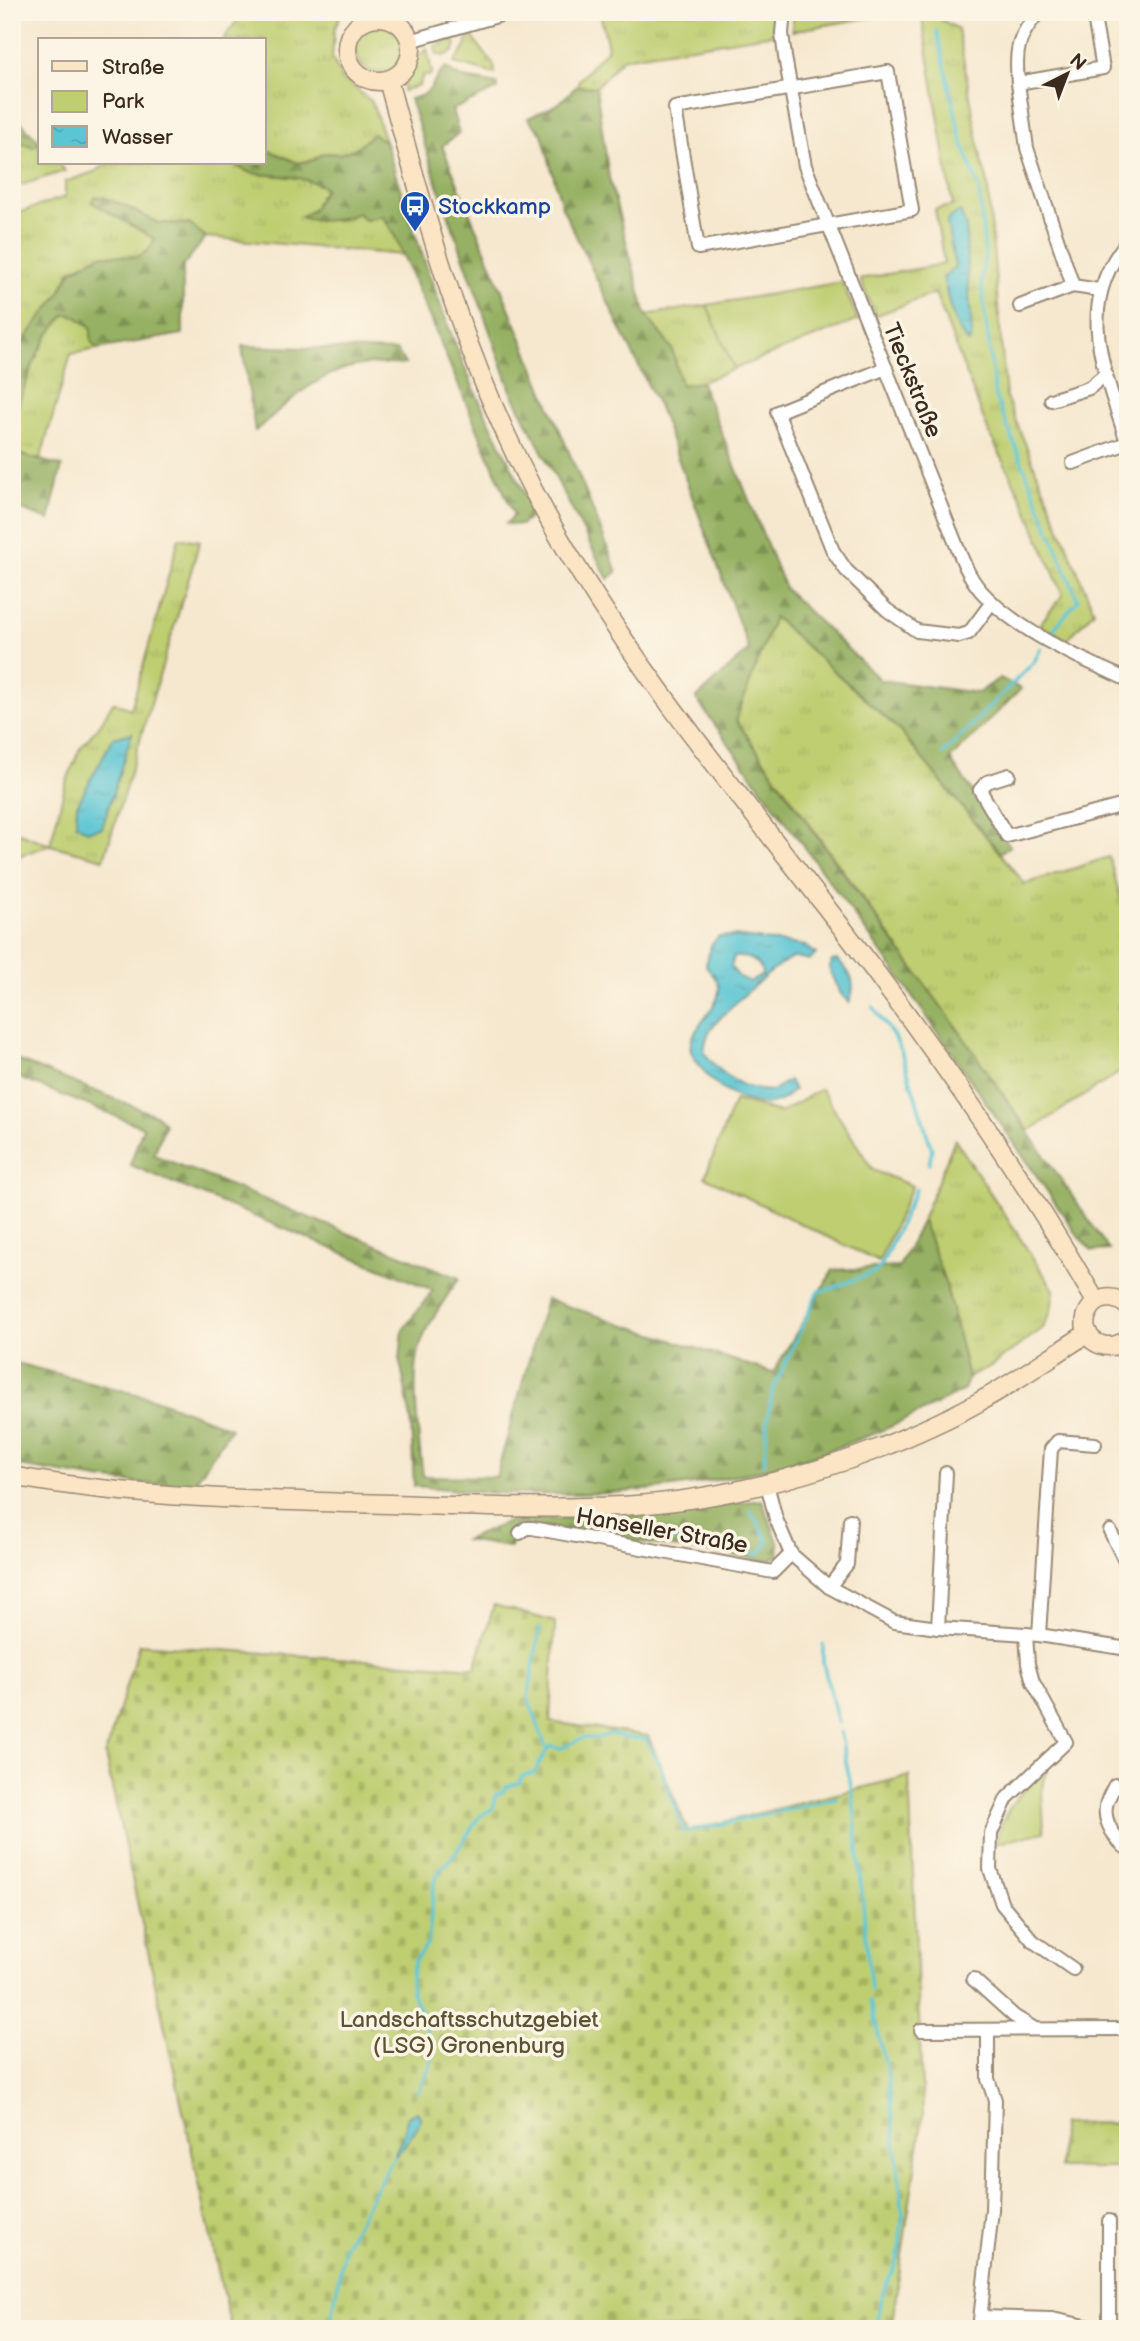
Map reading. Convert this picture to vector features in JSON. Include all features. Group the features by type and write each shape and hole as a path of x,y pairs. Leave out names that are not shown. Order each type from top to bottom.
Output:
{"main road":[{"path":"370,15 399,24 410,41 409,60 397,76 388,80 368,80 359,75 348,58 349,38 354,29 370,15"},
{"path":"388,80 428,228 463,331 523,471 548,519 652,679 908,1014 962,1091 1096,1302"},
{"path":"1126,1344 1105,1346 1093,1340 1088,1334 1086,1319 1090,1307 1096,1302 1114,1298 1128,1306"},
{"path":"12,1476 67,1486 152,1496 511,1507 634,1504 708,1496 767,1484 882,1447 960,1413 1088,1334"}],"street":[{"path":"410,41 511,12"},
{"name":"Tieckstraße","path":"784,12 782,33 801,153 972,579 992,602 1070,653 1128,680"},
{"path":"1039,12 1025,28 1018,44 1018,83 1027,148 1073,286"},
{"path":"1018,83 1103,68 1093,12"},
{"path":"888,72 912,210 830,226 698,248 675,108 888,72"},
{"path":"1073,463 1127,444 1096,332 1099,290 1113,258 1128,241"},
{"path":"1020,306 1073,286 1099,290"},
{"path":"886,368 777,412 833,551 846,570 879,602 918,631 959,636 969,633 992,602"},
{"path":"1051,400 1089,388 1106,374"},
{"path":"1009,775 987,782 980,790 1007,836 1128,804"},
{"path":"1073,1969 1033,1941 1002,1904 990,1869 991,1832 1007,1798 1066,1742 1034,1682 1028,1664 1051,1449 1058,1441 1095,1444"},
{"path":"938,1628 946,1473"},
{"name":"Hanseller Straße","path":"767,1484 776,1519 791,1553 829,1587 894,1622 938,1628 1033,1634 1128,1649"},
{"path":"829,1587 847,1564 850,1520"},
{"name":"Hanseller Straße","path":"520,1533 526,1528 532,1528 773,1572 791,1553"},
{"path":"1110,1531 1128,1567"},
{"path":"1128,1791 1115,1785 1105,1807 1108,1824 1122,1846 1128,1849"},
{"path":"972,1979 1035,2029"},
{"path":"921,2030 1128,2029"},
{"path":"988,2030 988,2079 995,2101 992,2210 980,2323 1052,2319 1100,2329"},
{"path":"1109,2221 1109,2329"}],"green space":[{"path":"243,12 342,12 334,30 332,58 342,77 372,102 385,141 373,135 356,148 340,154 324,153 313,160 297,163 271,152 266,154 266,38 224,38"},
{"path":"600,12 773,12 774,34 623,58 596,87 577,86 579,80 608,48"},
{"path":"794,12 901,12 792,31"},
{"path":"921,12 927,12 958,29 982,164 987,178 1006,397 1094,611 1067,640 1039,625 1063,595 1025,505 988,430 935,293 875,316 860,279 944,264 935,209 953,206"},
{"path":"379,25 396,32 403,49 396,66 379,73 362,66 355,49 362,32"},
{"path":"469,32 494,66 495,74 454,63 466,47"},
{"path":"452,39 456,44 453,52 443,56 437,54 435,47"},
{"path":"427,49 432,73 429,76 423,75 419,86 403,91 410,67"},
{"path":"446,68 459,77 497,84 498,89 452,110 459,133 442,146 617,572 608,579 512,393 410,99 425,94"},
{"path":"577,86 596,87 609,178 646,315 672,349 681,385 701,382 785,589 880,680 978,693 1000,678 1021,689 950,759 1010,846 1000,853 898,729 774,617 736,720 839,868 958,1029 1109,1250 1092,1251 1079,1237 895,971 696,699 749,650 660,410 562,207 542,134 528,118 558,104"},
{"path":"12,113 38,140 38,144 33,147 12,137"},
{"path":"373,134 385,141 449,328 474,389 530,505 530,517 521,525 506,524 514,515 394,234 383,216 365,220 358,213 330,220 301,217 313,210 325,188 298,178 250,172 234,164 266,164 266,154 271,151 298,163 313,160 324,153 340,154 356,148"},
{"path":"12,137 26,144 38,144 38,164 59,164 65,171 12,188"},
{"path":"107,164 234,164 253,173 308,180 325,188 313,210 302,216 338,221 358,213 365,220 383,216 403,255 206,237 189,224 158,223 125,206 92,202 155,239 150,248 139,257 101,255 71,270 58,296 12,356 12,215 65,197 65,182 94,172"},
{"path":"95,197 103,197 125,206 158,223 189,224 206,237 183,266 183,334 97,349 91,341 91,328 77,317 66,314 48,335 34,361 12,421 12,356 58,296 71,271 101,255 139,257 150,248 155,239 91,202"},
{"path":"842,282 858,320 734,369 707,305"},
{"path":"707,305 734,369 701,382 681,385 672,349 646,315"},
{"path":"66,314 77,317 91,328 91,341 97,349 71,354 40,460 14,453 12,457 12,421 34,361 48,335"},
{"path":"242,346 397,351 405,364 361,365 326,376 301,392 255,431"},
{"path":"14,453 62,466 49,520 12,504"},
{"path":"179,538 200,541 104,859 50,845 65,786 79,750 101,723 113,702 131,709"},
{"path":"773,616 898,729 1025,884 1109,857 1128,924 1128,1067 1029,1131 736,720"},
{"path":"12,830 50,845 12,858"},
{"path":"12,1058 158,1116 165,1124 154,1155 459,1278 436,1312 419,1350 416,1412 423,1476 496,1477 546,1299 773,1373 833,1270 899,1267 922,1220 946,1285 968,1378 964,1390 896,1424 832,1450 748,1474 705,1482 663,1488 575,1494 502,1493 414,1486 411,1420 400,1360 403,1330 433,1290 130,1165 143,1127 12,1075"},
{"path":"821,1089 873,1170 912,1186 879,1262 705,1177 735,1100 780,1113"},
{"path":"955,1139 1054,1290 1051,1311 1043,1328 991,1366 968,1378 946,1285 922,1220"},
{"path":"12,1362 155,1399 231,1428 191,1488 106,1480 12,1465"},
{"path":"762,1500 778,1542 779,1555 769,1561 516,1524 510,1547 465,1540 513,1520 622,1516"},
{"name":"Landschaftsschutzgebiet (LSG) Gronenburg","path":"494,1605 555,1622 550,1722 648,1736 688,1831 909,1776 923,2114 891,2329 231,2329 105,1755 139,1644 475,1668"},
{"path":"1047,1768 1042,1793 1044,1832 996,1843 1009,1809"},
{"path":"1128,2123 1127,2168 1060,2168 1061,2124"}],"water":[{"path":"960,212 966,225 972,333 969,343 955,321 943,277 955,267 947,222 950,217"},
{"path":"132,733 102,828 87,831 76,824 77,805 113,738"},
{"path":"734,936 806,946 816,954 810,960 794,958 776,968 725,1014 710,1030 707,1038 704,1052 733,1080 752,1088 772,1091 789,1080 794,1090 774,1103 750,1102 724,1090 708,1076 691,1051 693,1036 718,996 717,981 706,965 711,946 718,937","holes":["734,957 757,963 762,975 750,982 739,977 731,967"]},
{"path":"837,960 852,979 853,990 849,1003 841,994 829,968 832,961"},
{"path":"417,2112 420,2121 393,2159 406,2127 407,2117"}],"waterway":[{"path":"937,31 961,139 979,188 985,255 981,279 995,396 1078,600 1053,630"},
{"path":"943,754 1034,662 1041,648"},
{"path":"873,1007 896,1040 902,1054 932,1150 929,1164"},
{"path":"764,1464 773,1390 816,1296 819,1291 875,1272 881,1266 916,1189"},
{"path":"663,1538 759,1554 769,1542 751,1511"},
{"path":"540,1628 528,1698 547,1750"},
{"path":"823,1645 823,1662 838,1723"},
{"path":"840,1732 853,1796 871,1990"},
{"path":"418,2092 434,2050 424,2016 411,1993 411,1974 415,1960 428,1944 434,1886 439,1871 455,1854 479,1817 493,1808 496,1794 519,1783 522,1776 534,1773 551,1746 560,1749 583,1738 611,1734 646,1739 661,1768 684,1832 837,1799"},
{"path":"870,2001 887,2069 903,2213 898,2258 882,2295 875,2329"},
{"path":"330,2329 344,2247 394,2156"}],"place":[{"name":"Stockkamp","path":"415,233"}]}
